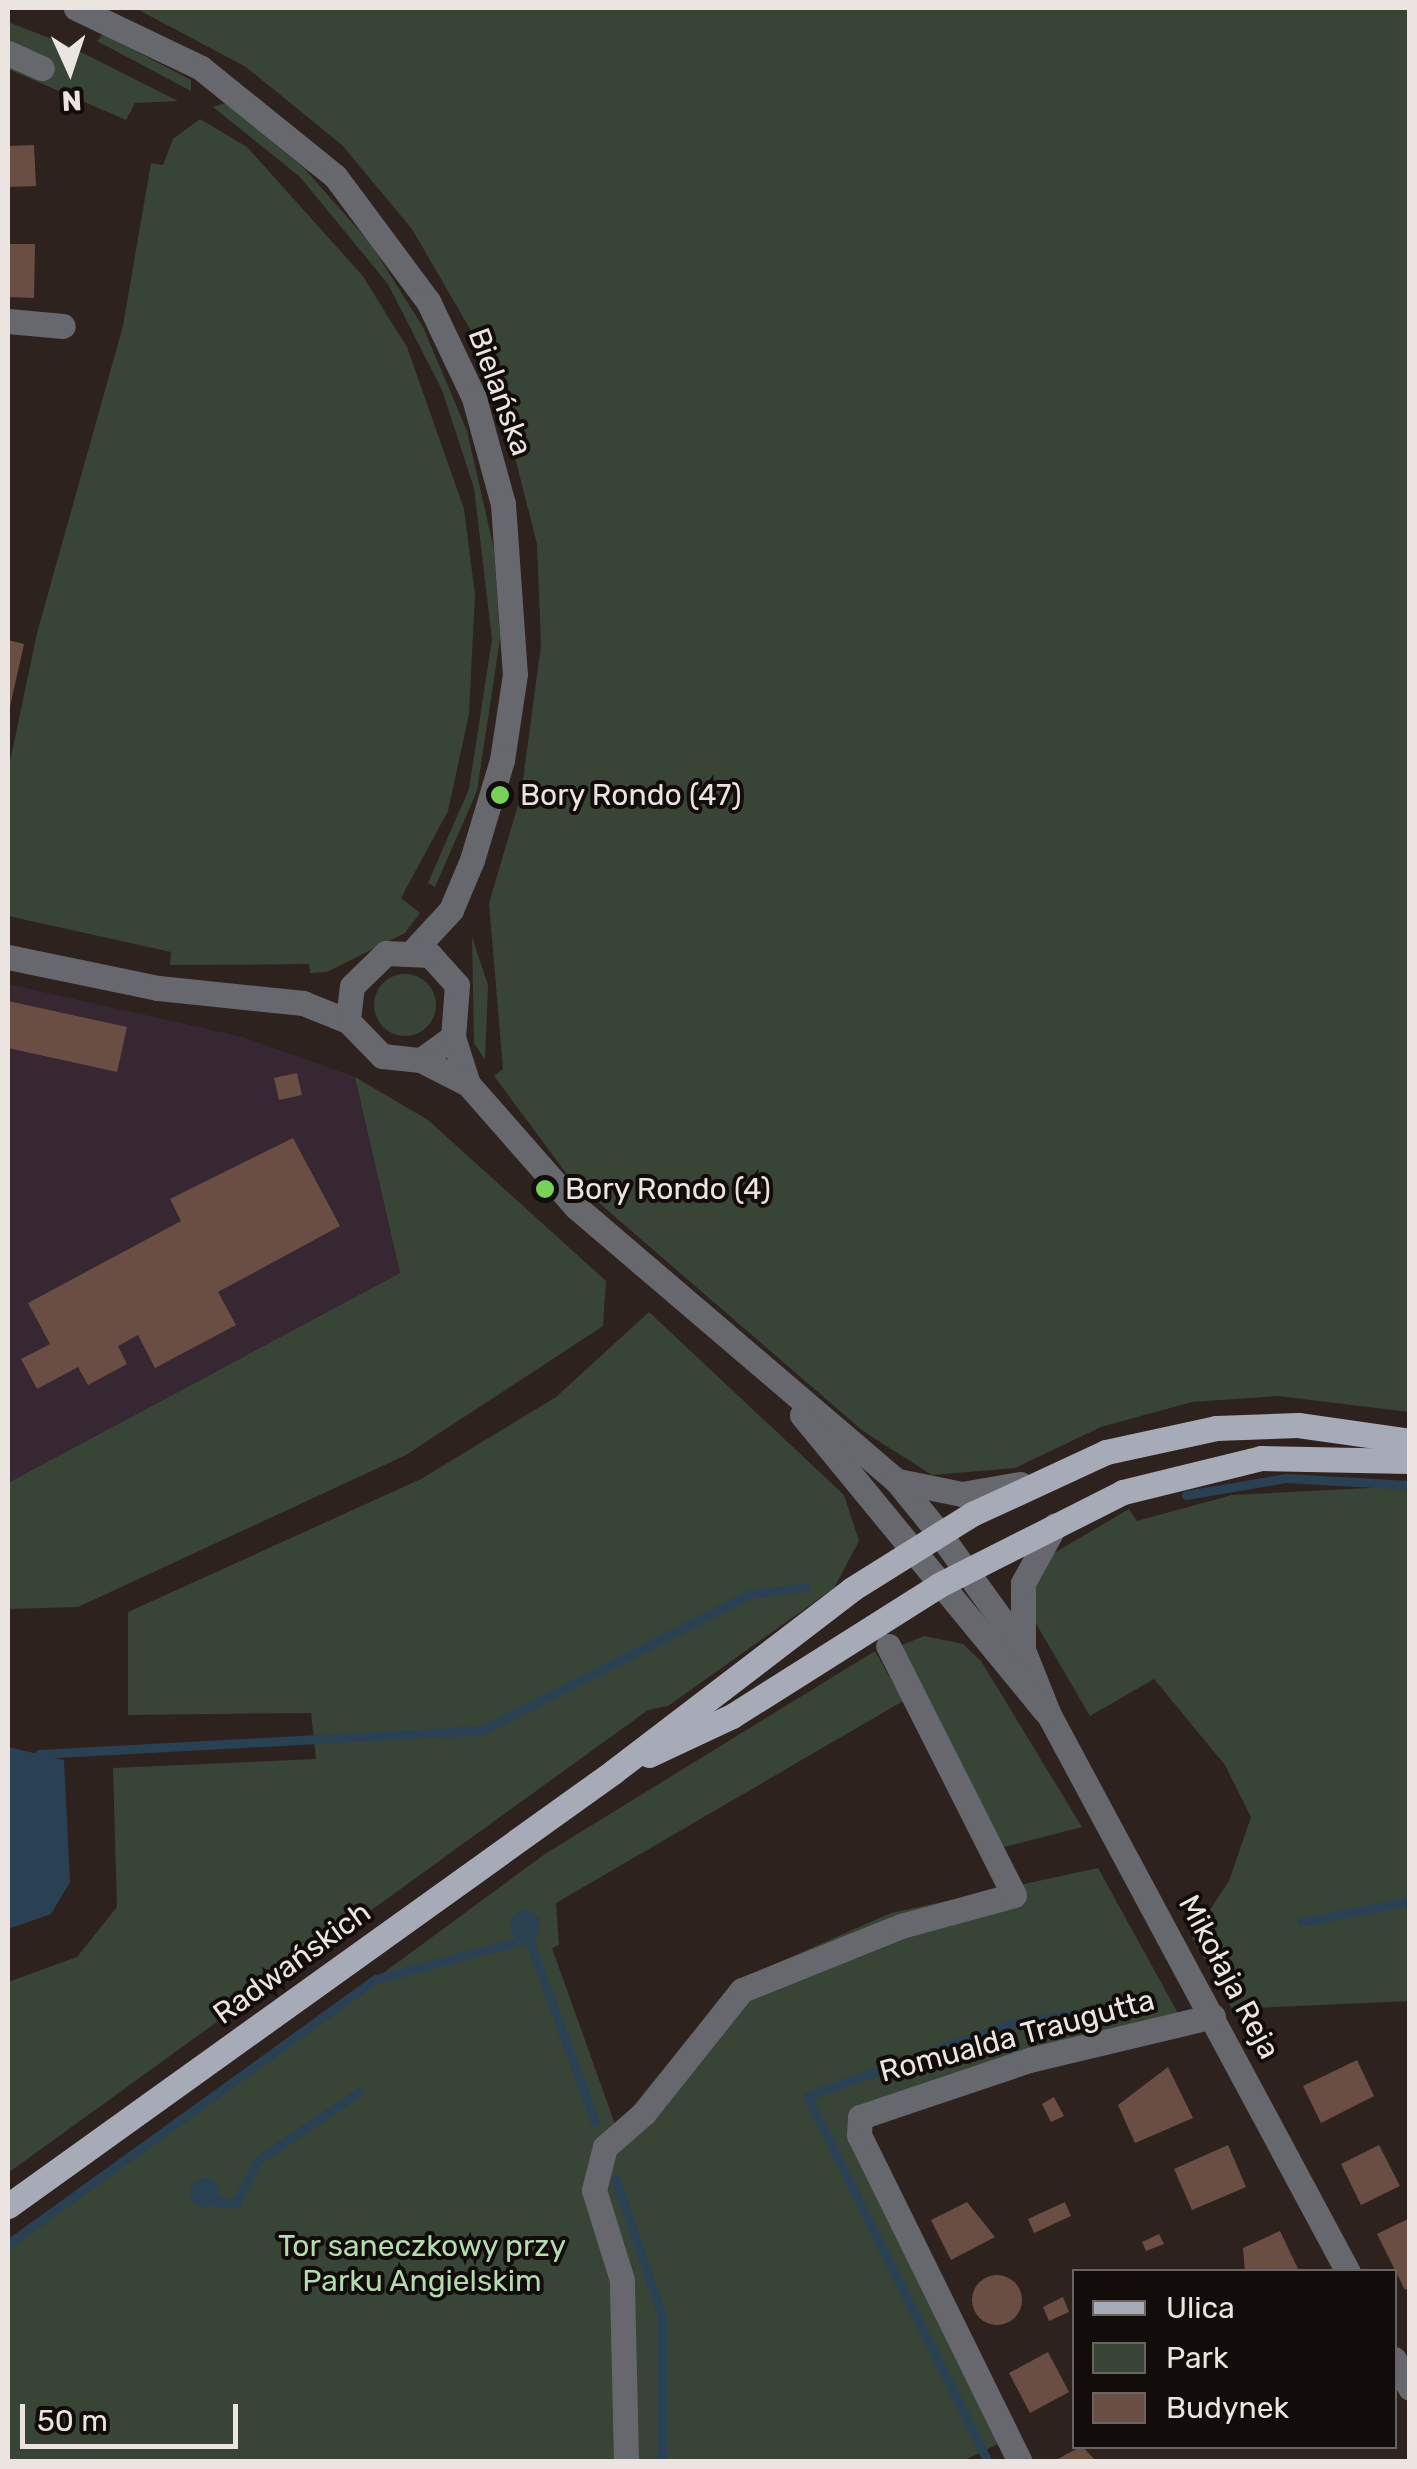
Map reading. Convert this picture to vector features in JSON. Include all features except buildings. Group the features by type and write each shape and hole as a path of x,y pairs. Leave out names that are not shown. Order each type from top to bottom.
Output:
{"main road":[{"name":"Radwańskich","path":"8,2206 613,1772 714,1688 939,1532 1035,1481 1106,1452 1216,1428 1298,1425 1410,1440"},
{"name":"Radwańskich","path":"613,1772 732,1716 939,1585 1123,1492 1222,1465 1324,1454 1410,1461"}],"street":[{"name":"Bielańska","path":"76,8 201,68 335,176 418,286 474,398 504,504 514,674 494,795 451,910 414,950"},
{"path":"8,53 42,68"},
{"path":"8,321 64,326"},
{"path":"422,1060 453,1037 461,1003 447,966 451,910"},
{"path":"348,1021 352,986 373,959 414,950 447,966"},
{"path":"8,957 158,988 304,1003 348,1021 382,1056 422,1060 468,1084"},
{"path":"304,1003 352,986"},
{"name":"Mikołaja Reja","path":"453,1037 468,1084 576,1207 896,1480 939,1532 1024,1650 1050,1715 1346,2269"},
{"name":"Mikołaja Reja","path":"763,1369 1050,1715"},
{"path":"896,1480 962,1494 1035,1481"},
{"path":"1024,1650 1020,1593 1055,1524"},
{"path":"626,2462 622,2280 594,2190 594,2169 742,1990 900,1926 1014,1896 888,1646"},
{"name":"Romualda Traugutta","path":"1020,2462 859,2134 860,2118 1029,2060 1214,2016"},
{"path":"1397,2364 1410,2388"}],"shaded area":[{"path":"8,984 243,1037 355,1077 400,1273 8,1483"}],"green space":[{"path":"135,8 1409,8 1409,1412 1278,1396 1192,1402 1101,1427 1015,1468 932,1475 863,1431 569,1177 494,1076 503,1069 489,903 521,795 541,645 537,544 492,367 412,229 342,145 246,67"},
{"path":"8,22 65,44 178,101 135,103 126,120 8,69"},
{"path":"103,34 191,80 191,91 97,41"},
{"path":"225,103 304,168 370,243 423,327 467,431 494,549 500,639 477,791 435,887 428,883 469,789 492,639 474,488 442,390 388,284 300,177 213,107"},
{"path":"200,119 247,147 362,275 407,347 464,509 475,595 469,714 448,811 401,898 420,913 405,933 327,972 310,973 309,964 170,965 171,952 8,916 8,771 37,633 123,326 151,163 163,165 173,139"},
{"path":"472,937 488,985 485,1060 474,1043"},
{"path":"405,974 427,983 436,1005 427,1027 405,1036 383,1027 374,1005 383,983"},
{"path":"355,1077 428,1120 606,1281 603,1326 406,1455 78,1607 8,1609 8,1483 400,1273"},
{"path":"649,1312 844,1495 859,1541 834,1588 668,1706 648,1710 8,2173 8,1982 77,1957 117,1907 113,1768 316,1759 311,1713 128,1715 128,1612 421,1479 556,1397"},
{"path":"1409,1486 1409,2001 1232,2009 1192,1937 1229,1881 1251,1817 1225,1765 1154,1679 1090,1716 1035,1622 1033,1593 1049,1556 1129,1509 1137,1521 1232,1495"},
{"path":"924,1636 963,1644 981,1661 1082,1827 1004,1847 913,1693 897,1647"},
{"name":"Tor saneczkowy przy Parku Angielskim","path":"875,1651 903,1701 556,1903 559,1945 552,1948 616,2127 734,1982 891,1913 1098,1868 1190,2035 1018,2075 867,2129 1002,2442 963,2461 8,2461 8,2249 545,1854"}],"water":[{"path":"8,1747 64,1760 70,1882 51,1914 8,1929"},
{"path":"525,1910 539,1919 540,1925 531,1939 525,1940 511,1931 510,1925 519,1911"},
{"path":"205,2178 216,2182 220,2193 216,2204 205,2208 194,2204 190,2193 194,2182"}],"waterway":[{"path":"1186,1495 1286,1478 1410,1485"},
{"path":"39,1754 483,1730 750,1594 806,1587"},
{"path":"1301,1922 1410,1901"},
{"path":"8,2244 376,1979 531,1938"},
{"path":"531,1945 595,2122"},
{"path":"986,2458 807,2096 1013,2023 1154,2003"},
{"path":"215,2202 236,2203 258,2160 359,2092"},
{"path":"616,2180 662,2317 662,2462"}],"place":[{"name":"Bory Rondo (47)","path":"500,795"},
{"name":"Bory Rondo (4)","path":"545,1189"}]}
